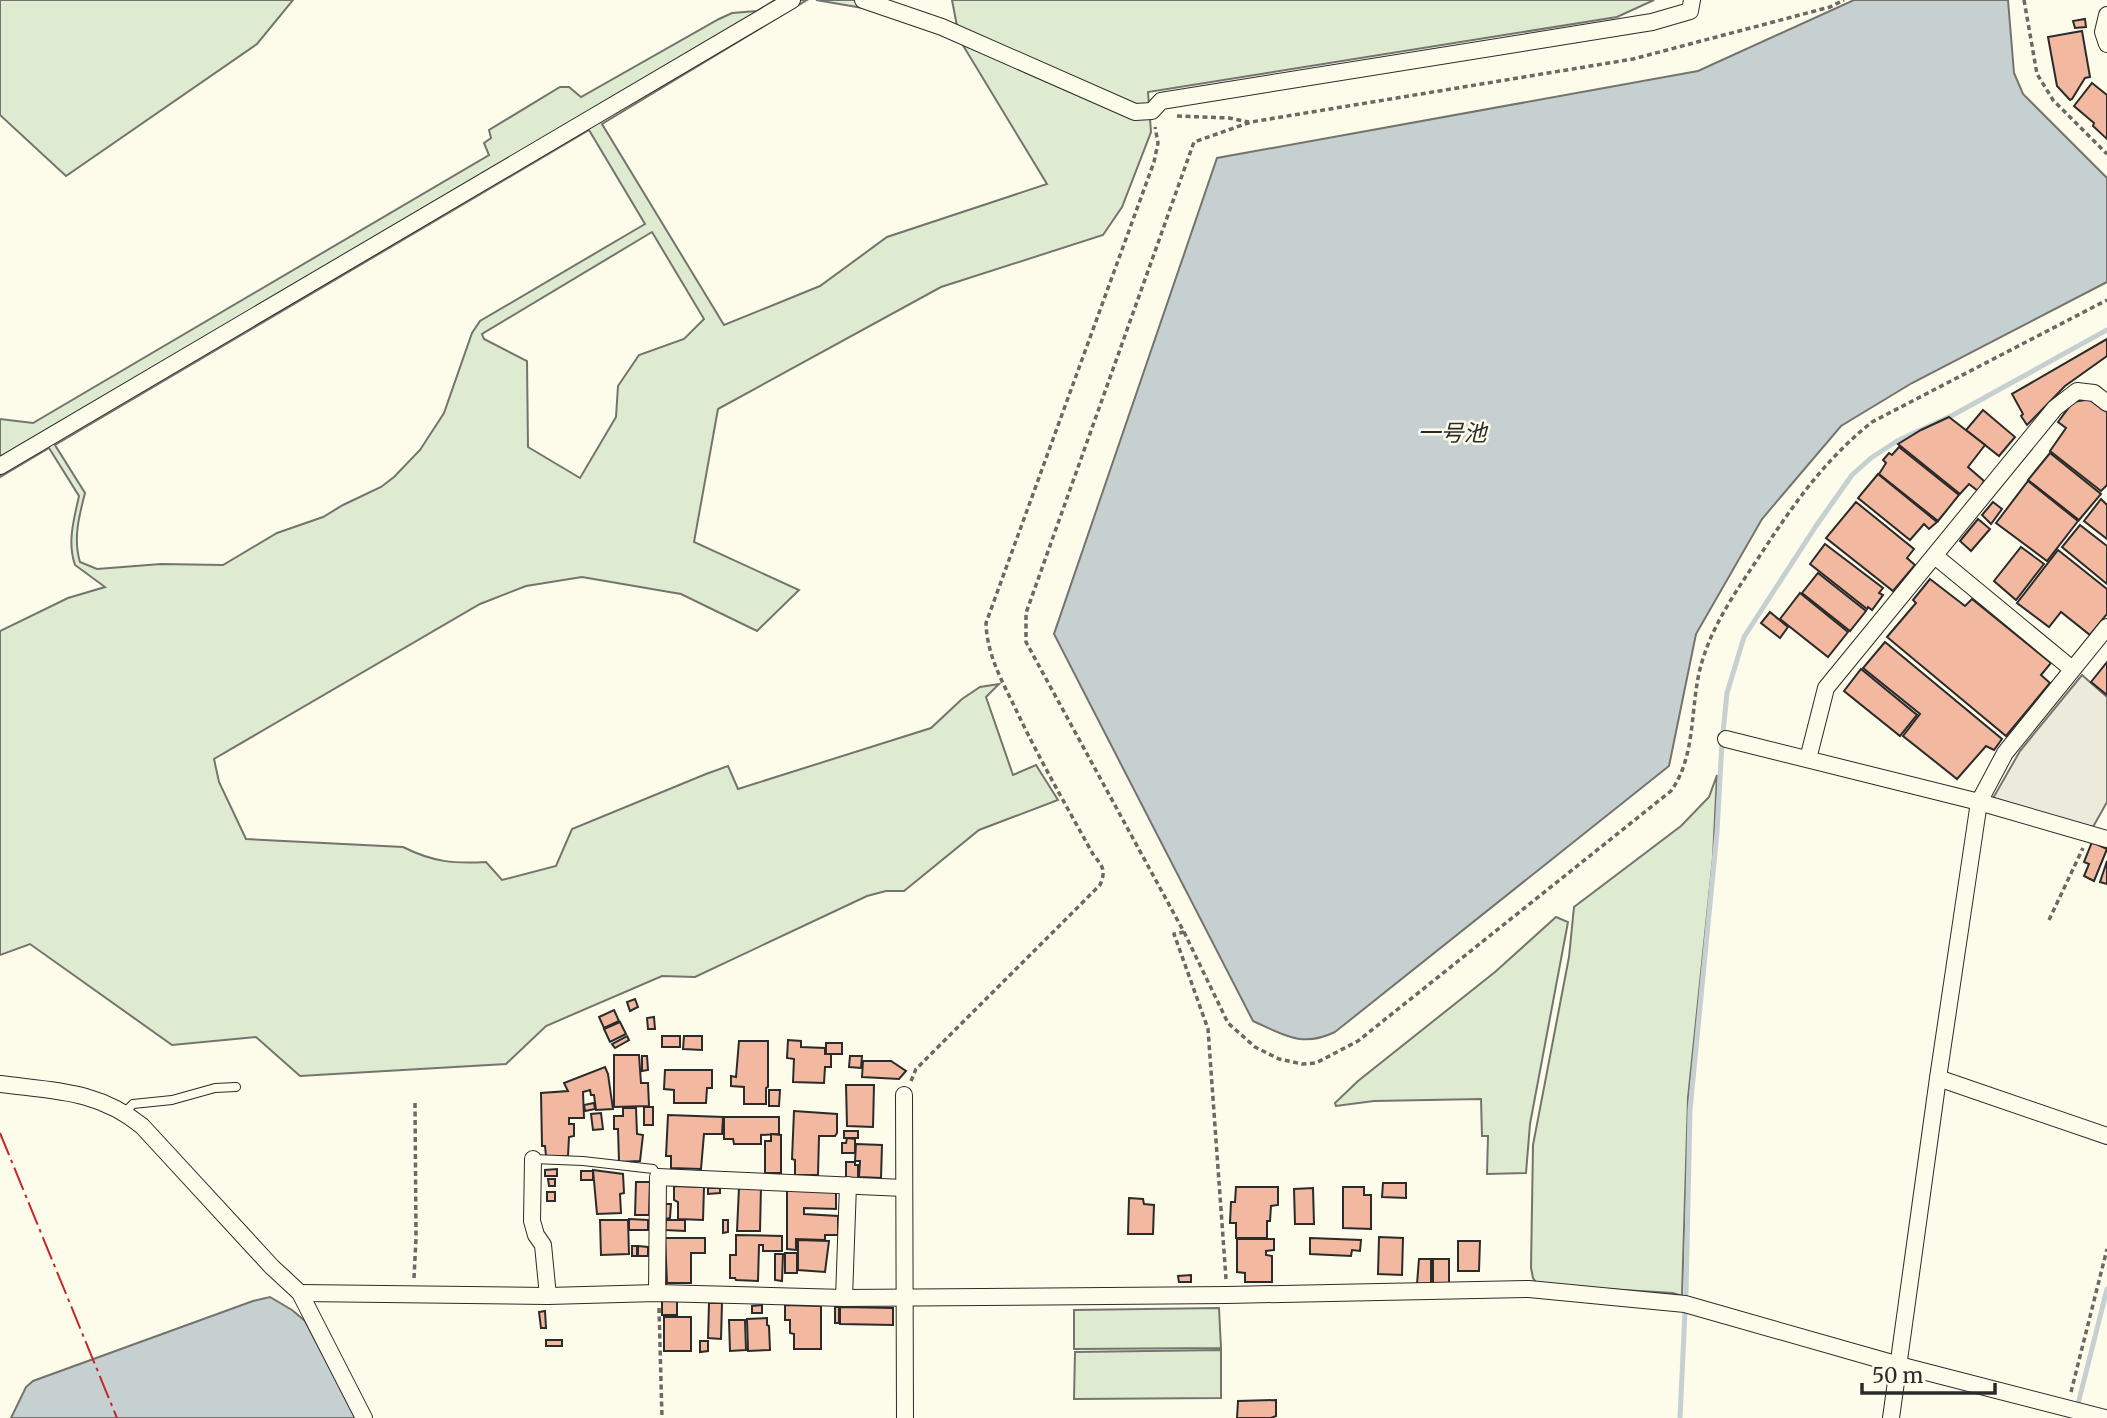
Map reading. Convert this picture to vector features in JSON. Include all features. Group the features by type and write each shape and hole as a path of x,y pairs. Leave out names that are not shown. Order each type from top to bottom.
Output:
{"street":[{"path":"0,466 792,0"},
{"path":"863,0 942,27 1135,112 1152,111 1161,101 1653,22 1690,11 1692,0"},
{"path":"2107,15 2104,32 2107,44"},
{"path":"1810,751 1826,688 2055,408 2077,391 2094,393 2107,404"},
{"path":"1935,556 2072,669"},
{"path":"1891,1418 1979,802 2005,753 2107,627"},
{"path":"1726,739 1979,802 2107,839"},
{"path":"1938,1078 2107,1136"},
{"path":"0,1084 85,1095 125,1112 142,1126 272,1267 300,1293 364,1418"},
{"path":"904,1095 905,1418"},
{"path":"533,1158 532,1221 536,1235 543,1245 548,1296"},
{"path":"657,1293 658,1177 904,1188"},
{"path":"844,1298 848,1185"},
{"path":"300,1293 548,1296 657,1293 844,1298 1529,1289 1685,1304 1899,1366 2105,1418"}],"lane":[{"path":"125,1112 132,1104 172,1100 215,1088 236,1087"},
{"path":"533,1158 653,1169 658,1177"}],"path":[{"path":"1843,0 1830,7 1633,59 1251,122 1194,142 1026,613 1026,642 1184,932 1227,1023 1255,1047 1279,1059 1301,1064 1316,1063 1358,1041 1671,791 1686,764 1700,668 1710,641 1728,603 1800,495 1850,440 1872,422 2107,300"},
{"path":"2024,0 2036,74 2053,100 2107,154"},
{"path":"1152,111 1163,116 1229,118 1251,122"},
{"path":"904,1095 916,1069 1100,885 1104,875 1103,866 1094,856 1036,751 995,667 987,642 986,623 1154,162 1158,143 1152,111"},
{"path":"2049,920 2090,834"},
{"path":"1184,932 1174,934 1208,1029 1227,1295"},
{"path":"415,1101 415,1294"},
{"path":"2066,1407 2107,1249"},
{"path":"657,1293 662,1418"}],"green space":[{"path":"0,0 293,0 257,44 66,176 0,115"},
{"path":"775,0 807,0 602,124 724,325 820,286 887,237 1047,184 961,42 886,12 816,0 881,0 957,26 952,0 1654,0 1617,17 1148,92 1151,132 1122,207 1103,235 941,287 718,409 694,542 799,590 757,631 681,594 582,577 526,586 480,604 214,759 219,782 246,839 403,847 444,861 486,862 502,880 556,866 572,829 706,774 728,766 738,789 931,728 962,699 980,687 999,684 986,697 1013,775 1036,765 1058,800 979,830 904,891 886,891 867,896 695,977 662,976 546,1026 506,1064 300,1076 256,1037 172,1045 30,944 0,955 0,631 68,598 105,587 75,565 71,539 79,496 49,448 0,477 0,419 33,423 489,155 484,143 491,138 489,130 560,87 569,87 581,97 719,19 732,13 757,11","holes":["589,130 645,224 480,321 472,333 444,413 420,450 394,477 381,487 323,517 277,533 223,565 161,564 97,569 80,562 77,536 85,493 55,445","652,232 704,319 684,339 639,355 618,386 616,417 580,478 528,447 527,361 484,339 482,334"]},
{"path":"1717,775 1713,858 1688,1098 1682,1296 1673,1293 1538,1285 1531,1268 1533,1145 1569,957 1574,907 1681,826 1709,797"},
{"path":"1556,917 1568,922 1530,1124 1526,1173 1487,1174 1488,1136 1482,1136 1481,1099 1374,1101 1336,1106 1335,1103 1358,1081 1495,972"},
{"path":"1219,1308 1221,1348 1074,1349 1074,1310"},
{"path":"1221,1350 1221,1398 1074,1399 1075,1352"}],"shaded area":[{"path":"2082,675 2107,697 2107,802 2093,827 1992,800 2020,751"}],"water":[{"name":"一号池","path":"1854,0 2008,0 2014,73 2023,94 2107,178 2107,282 1912,383 1841,426 1762,519 1696,634 1669,766 1335,1032 1313,1039 1293,1038 1253,1021 1054,634 1217,158 1698,71"},
{"path":"270,1297 305,1321 356,1418 11,1418 26,1387 33,1381"}],"building":[{"path":"2085,19 2086,27 2075,28 2073,21"},
{"path":"2082,31 2090,77 2085,78 2070,100 2057,86 2048,37"},
{"path":"2092,83 2107,95 2107,139 2093,126 2094,123 2074,106"},
{"path":"2107,339 2107,356 2065,386 2027,425 2012,394"},
{"path":"2091,399 2107,412 2107,485 2101,491 2050,451 2066,428 2058,422 2073,402"},
{"path":"1983,410 2015,437 1999,456 1966,430"},
{"path":"1949,417 1985,445 1968,467 1984,481 1978,491 1969,484 1960,494 1898,444"},
{"path":"1899,447 1959,495 1938,521 1879,474 1886,463 1883,460"},
{"path":"2050,453 2101,494 2079,520 2028,480"},
{"path":"1878,474 1937,522 1929,529 1924,524 1910,540 1858,498"},
{"path":"2028,481 2078,521 2047,561 1996,523"},
{"path":"2101,499 2107,505 2107,539 2084,521"},
{"path":"1856,502 1914,549 1907,558 1915,565 1893,591 1826,538"},
{"path":"1993,502 2002,509 1991,524 1982,515"},
{"path":"1978,519 1990,529 1971,551 1960,541"},
{"path":"2080,525 2107,546 2107,584 2062,547"},
{"path":"1825,544 1883,588 1879,593 1883,595 1872,610 1868,607 1867,609 1810,564"},
{"path":"2021,547 2044,564 2016,600 1994,581"},
{"path":"2058,550 2107,589 2107,614 2090,635 2061,612 2049,627 2017,603"},
{"path":"1818,573 1866,611 1850,631 1802,593"},
{"path":"1930,579 1965,606 1972,599 2051,663 2041,675 2050,683 2006,736 1887,637 1916,603 1913,600"},
{"path":"1800,593 1848,632 1828,657 1780,619"},
{"path":"1770,612 1788,627 1780,638 1761,623"},
{"path":"1885,642 2002,739 1994,750 1986,746 1957,779 1903,736 1920,714 1863,668"},
{"path":"2107,662 2107,695 2091,682"},
{"path":"1861,669 1917,715 1900,736 1844,691"},
{"path":"2092,842 2107,849 2094,881 2084,876 2089,864 2084,862"},
{"path":"2107,861 2107,884 2100,882"},
{"path":"635,999 638,1007 630,1011 627,1002"},
{"path":"614,1010 619,1021 604,1028 599,1017"},
{"path":"654,1017 655,1029 648,1029 647,1018"},
{"path":"620,1022 626,1034 610,1042 604,1029"},
{"path":"627,1036 629,1040 615,1048 612,1044"},
{"path":"662,1036 680,1036 680,1047 662,1047"},
{"path":"684,1036 702,1036 702,1050 683,1049"},
{"path":"788,1040 801,1041 801,1047 825,1048 825,1054 831,1054 831,1067 825,1067 824,1083 793,1082 794,1059 787,1058"},
{"path":"739,1041 768,1041 766,1104 744,1104 744,1087 731,1086 731,1076 736,1077"},
{"path":"826,1043 842,1043 842,1054 826,1054"},
{"path":"614,1055 639,1055 641,1083 648,1083 649,1106 614,1107"},
{"path":"642,1056 647,1056 648,1070 642,1071"},
{"path":"850,1056 862,1056 861,1068 849,1067"},
{"path":"863,1061 891,1061 906,1071 899,1079 862,1077"},
{"path":"605,1067 613,1109 596,1110 594,1095 591,1095 590,1090 583,1092 584,1118 569,1118 569,1124 574,1124 574,1136 569,1137 568,1156 546,1156 545,1146 542,1146 541,1093 568,1091 564,1083"},
{"path":"665,1070 712,1070 712,1088 707,1088 706,1103 674,1103 674,1090 664,1089"},
{"path":"846,1085 874,1085 873,1127 847,1126"},
{"path":"769,1090 780,1090 779,1106 769,1106"},
{"path":"594,1103 595,1109 585,1111 584,1105"},
{"path":"644,1107 653,1107 653,1125 644,1125"},
{"path":"623,1108 636,1108 637,1134 643,1135 640,1161 619,1162 618,1129 614,1129 614,1116 623,1116"},
{"path":"794,1111 837,1114 835,1136 819,1136 818,1175 795,1175 795,1160 792,1159"},
{"path":"601,1113 603,1129 593,1130 591,1114"},
{"path":"668,1115 723,1117 722,1134 704,1134 701,1169 671,1168 671,1156 666,1156"},
{"path":"724,1117 779,1117 779,1134 761,1135 761,1144 734,1144 733,1139 724,1139"},
{"path":"844,1131 858,1131 858,1138 844,1138"},
{"path":"771,1134 781,1135 781,1173 765,1173 765,1141 771,1141"},
{"path":"847,1138 855,1139 855,1153 842,1153 842,1143 846,1143"},
{"path":"856,1144 882,1145 881,1178 859,1177 860,1161 855,1161"},
{"path":"846,1162 855,1162 855,1165 858,1165 858,1179 846,1179"},
{"path":"557,1169 557,1176 545,1176 545,1170"},
{"path":"593,1170 623,1174 621,1213 597,1214"},
{"path":"581,1171 593,1171 593,1180 581,1180"},
{"path":"548,1179 555,1179 555,1186 549,1186"},
{"path":"636,1182 650,1182 649,1215 635,1215"},
{"path":"1383,1183 1406,1183 1406,1198 1382,1197"},
{"path":"674,1186 704,1187 703,1220 678,1219"},
{"path":"739,1187 761,1187 760,1231 737,1231"},
{"path":"1236,1187 1278,1187 1278,1205 1271,1206 1270,1221 1267,1221 1267,1238 1236,1238 1236,1223 1230,1223 1231,1202 1235,1202"},
{"path":"1343,1187 1364,1187 1364,1195 1371,1195 1371,1229 1343,1228"},
{"path":"708,1188 720,1188 720,1193 708,1194"},
{"path":"1313,1188 1314,1224 1295,1224 1294,1189"},
{"path":"787,1190 836,1190 836,1209 804,1208 804,1214 838,1216 838,1235 825,1235 825,1240 796,1239 796,1250 787,1249"},
{"path":"547,1192 555,1192 555,1201 547,1201"},
{"path":"1129,1198 1143,1199 1144,1204 1154,1205 1153,1234 1128,1234"},
{"path":"665,1204 671,1204 670,1218 665,1219"},
{"path":"629,1219 648,1220 648,1230 629,1230"},
{"path":"600,1220 628,1220 629,1254 601,1255"},
{"path":"666,1220 685,1220 685,1231 665,1230"},
{"path":"723,1220 728,1220 728,1232 723,1233"},
{"path":"736,1235 782,1236 782,1251 763,1251 763,1245 759,1245 758,1281 730,1278 730,1255 736,1255"},
{"path":"1379,1237 1403,1238 1402,1275 1378,1274"},
{"path":"665,1238 705,1238 705,1253 691,1253 691,1283 667,1283"},
{"path":"1310,1238 1361,1240 1360,1251 1352,1250 1351,1256 1310,1254"},
{"path":"1237,1239 1274,1239 1274,1250 1266,1251 1266,1255 1272,1256 1272,1282 1245,1282 1245,1273 1237,1272"},
{"path":"798,1240 829,1241 825,1272 798,1270"},
{"path":"1458,1241 1480,1241 1479,1271 1458,1271"},
{"path":"632,1246 637,1246 637,1256 632,1256"},
{"path":"638,1246 648,1247 648,1256 638,1256"},
{"path":"785,1253 797,1253 797,1273 785,1273"},
{"path":"775,1254 783,1254 782,1281 775,1280"},
{"path":"1419,1259 1431,1259 1431,1285 1417,1284"},
{"path":"1433,1259 1449,1259 1449,1283 1433,1283"},
{"path":"1191,1275 1191,1282 1179,1282 1178,1276"},
{"path":"677,1300 677,1315 662,1315 662,1301"},
{"path":"709,1303 722,1303 721,1339 708,1338"},
{"path":"762,1305 762,1313 752,1313 752,1306"},
{"path":"785,1305 821,1306 821,1349 794,1349 790,1320 785,1320"},
{"path":"835,1307 839,1307 839,1323 835,1323"},
{"path":"840,1307 893,1308 893,1325 840,1324"},
{"path":"545,1311 546,1328 541,1328 539,1312"},
{"path":"664,1317 691,1317 691,1351 664,1351"},
{"path":"767,1318 770,1350 748,1351 747,1319"},
{"path":"729,1320 745,1320 746,1350 730,1351"},
{"path":"546,1340 562,1340 562,1346 546,1346"},
{"path":"700,1341 708,1341 708,1351 700,1352"},
{"path":"1276,1400 1276,1416 1237,1418 1238,1401"}],"waterway":[{"path":"1686,1294 1690,1110 1717,832 1722,742 1727,693 1744,637 1852,475 1871,458 1897,441 1953,415 2107,330"},
{"path":"2077,1408 2107,1289"},
{"path":"1680,1418 1685,1311"}],"power":[{"path":"0,1133 117,1418"}]}
